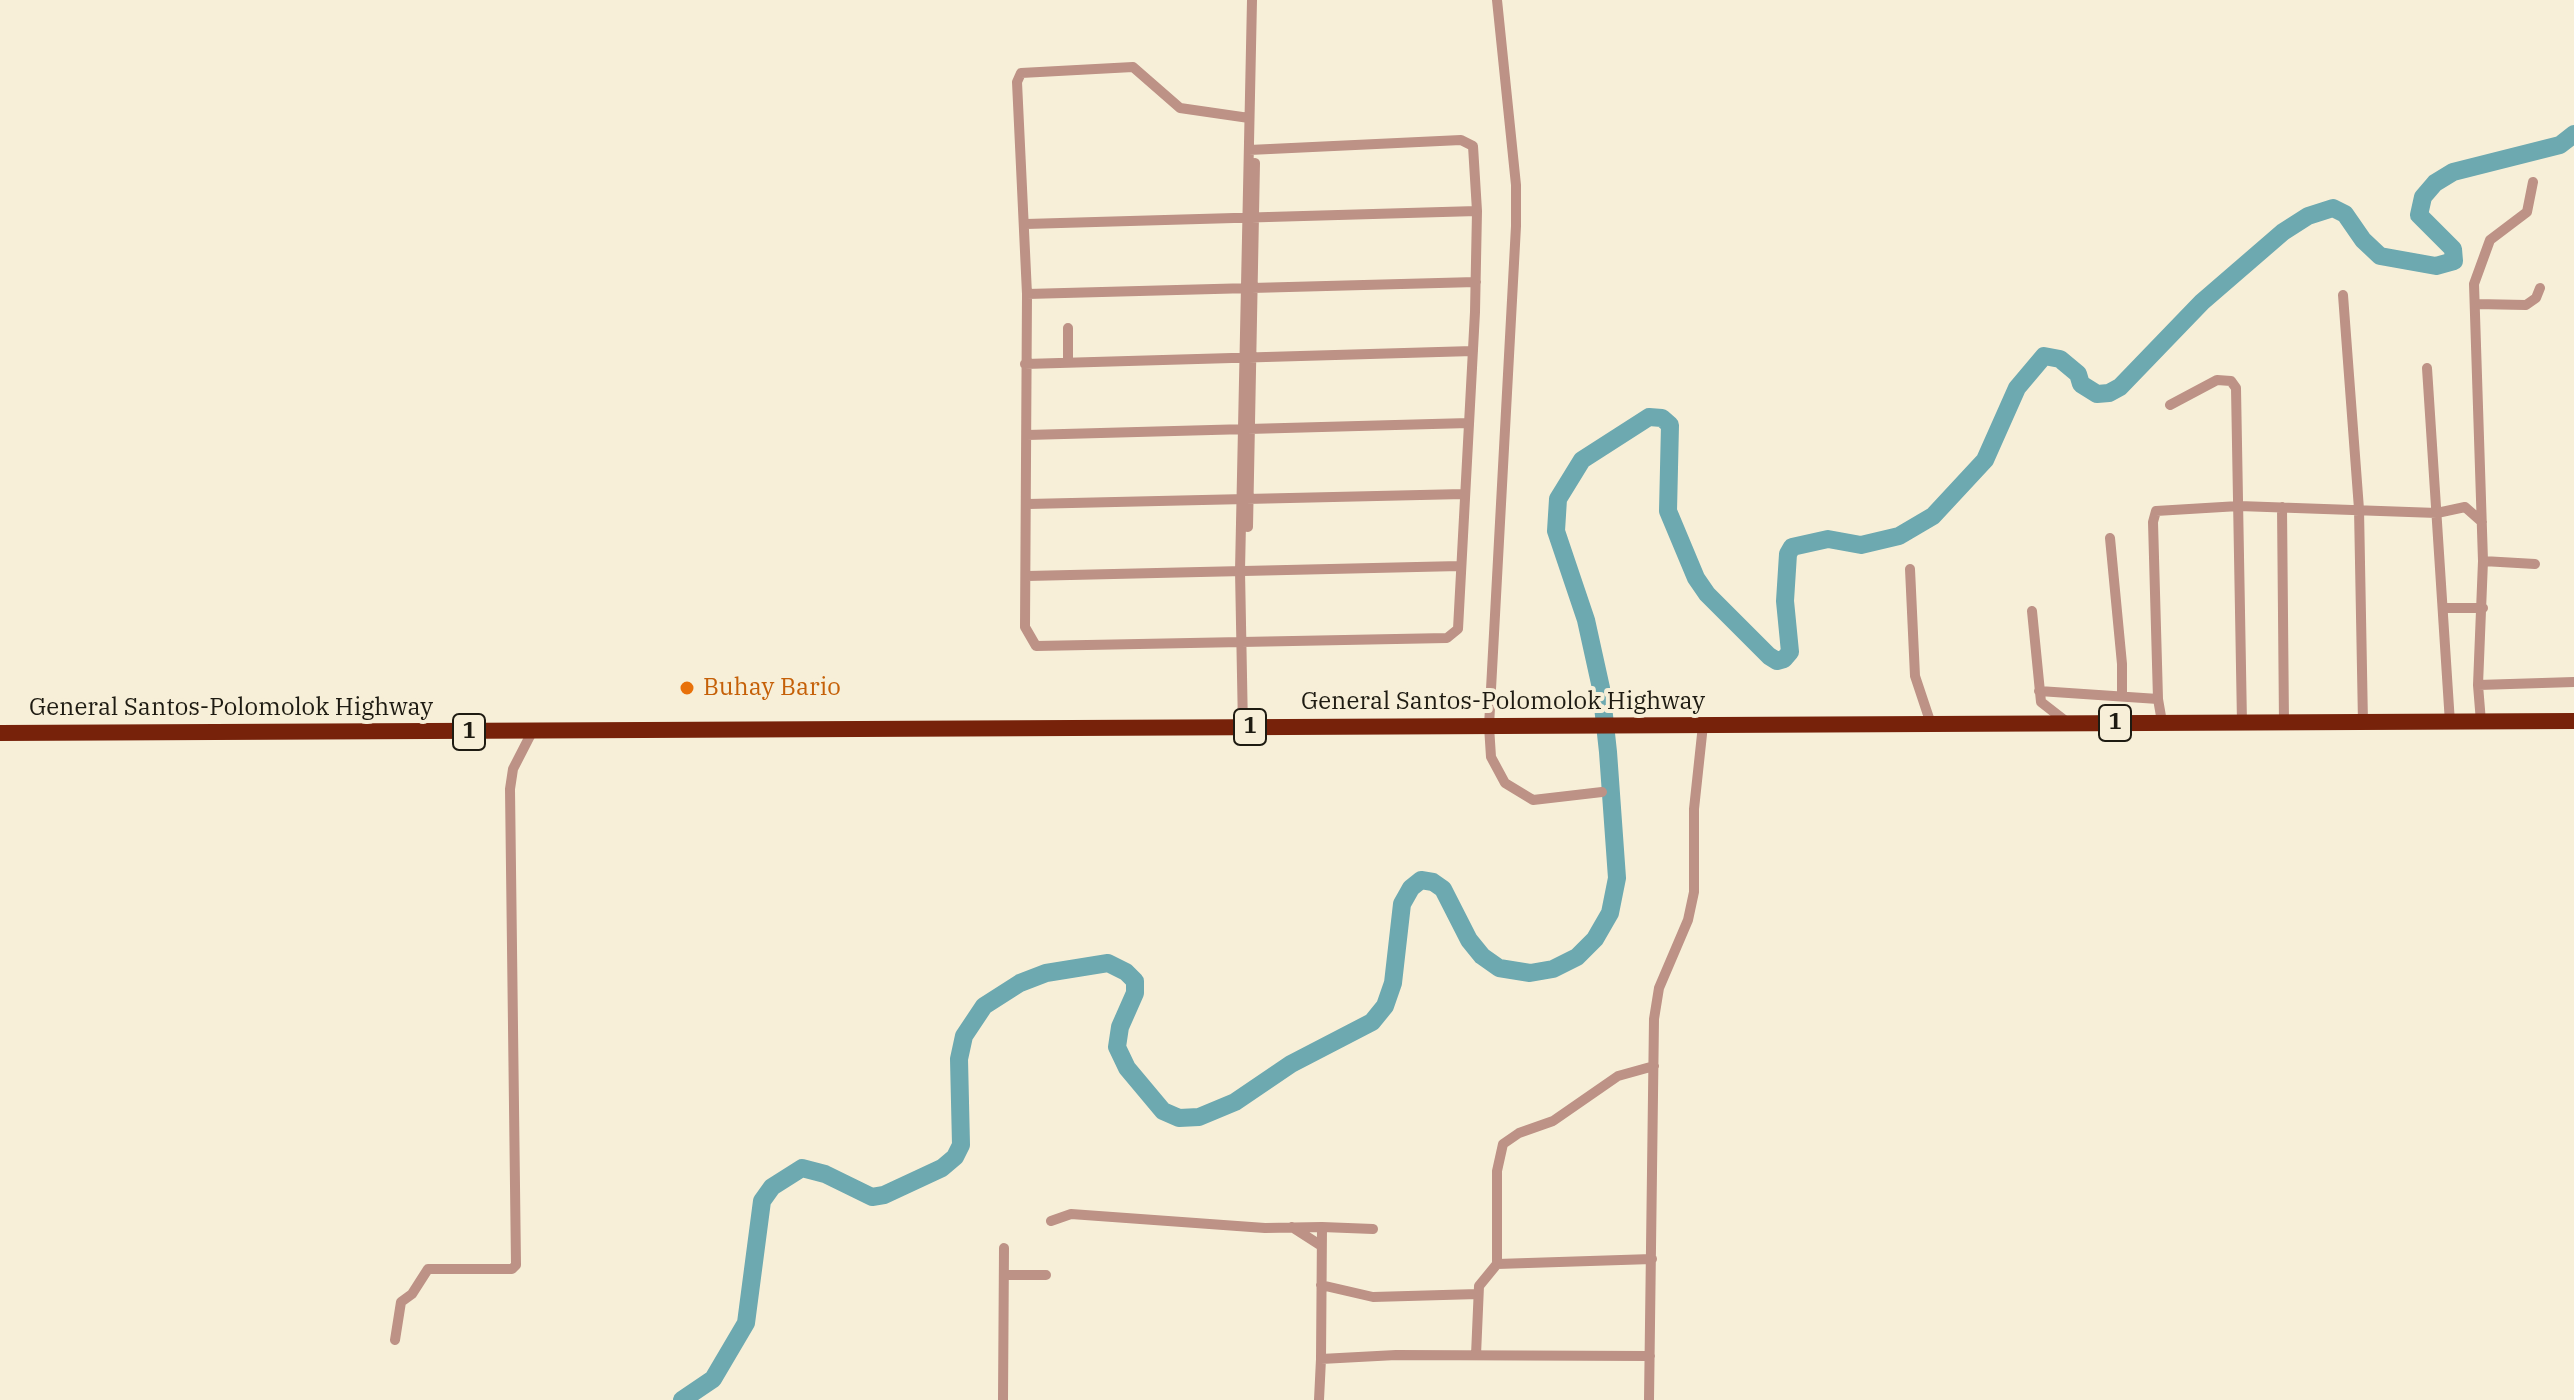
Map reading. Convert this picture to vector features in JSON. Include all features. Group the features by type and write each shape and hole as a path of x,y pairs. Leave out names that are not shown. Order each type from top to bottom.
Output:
{"highway":[{"name":"General Santos-Polomolok Highway","path":"0,733 2574,721"}],"street":[{"path":"1497,0 1516,185 1516,226 1489,726 1491,757 1497,773 1533,800 1602,792"},
{"path":"1243,728 1254,2"},
{"path":"1249,118 1180,108 1133,67 1021,73 1017,82 1026,224 1026,635 1042,648 1453,637 1458,629 1476,282 1476,153 1468,142 1252,150"},
{"path":"1252,73 1249,118 1252,150"},
{"path":"2481,722 2478,685 2483,561 2474,284 2490,240 2527,212 2533,182"},
{"path":"1026,224 1477,211"},
{"path":"1027,294 1476,282"},
{"path":"2476,304 2526,305 2536,298 2540,288"},
{"path":"2343,295 2359,509 2363,723"},
{"path":"1068,328 1068,362"},
{"path":"1025,364 1473,351"},
{"path":"2427,368 2450,723"},
{"path":"2170,405 2217,380 2225,378 2234,384 2242,723"},
{"path":"1027,435 1469,423"},
{"path":"1028,504 1464,494"},
{"path":"2162,722 2158,699 2154,515 2166,508 2239,506 2437,513 2465,507 2482,522"},
{"path":"2282,507 2284,723"},
{"path":"2110,538 2122,694"},
{"path":"2483,561 2535,564"},
{"path":"1027,576 1460,566"},
{"path":"1910,569 1915,676 1931,724"},
{"path":"2443,608 2483,608"},
{"path":"2032,611 2041,702 2068,723"},
{"path":"2478,685 2574,682"},
{"path":"2039,691 2122,694 2158,699"},
{"path":"1649,1400 1654,1066 1659,988 1688,920 1694,892 1694,809 1703,725"},
{"path":"395,1340 401,1302 412,1294 428,1269 513,1269 516,1265 510,789 513,769 532,732"},
{"path":"1476,1355 1478,1294 1482,1280 1497,1264 1497,1171 1503,1144 1519,1133 1553,1121 1618,1076 1654,1066"},
{"path":"1051,1221 1071,1214 1265,1228 1373,1229"},
{"path":"1292,1227 1320,1245"},
{"path":"1319,1400 1322,1227"},
{"path":"1003,1400 1004,1248"},
{"path":"1497,1264 1652,1259"},
{"path":"1004,1275 1046,1275"},
{"path":"1321,1285 1373,1297 1478,1294"},
{"path":"1321,1359 1476,1355 1650,1356"}],"waterway":[{"path":"682,1400 713,1379 746,1323 762,1201 772,1187 802,1168 825,1174 872,1197 884,1195 942,1168 955,1157 961,1145 959,1059 964,1036 984,1006 1020,983 1046,973 1108,963 1126,972 1135,981 1135,993 1120,1027 1117,1047 1127,1068 1163,1111 1179,1118 1199,1117 1235,1102 1291,1064 1372,1022 1385,1006 1393,983 1402,904 1411,888 1421,880 1433,882 1443,889 1469,940 1482,956 1499,968 1530,973 1553,969 1577,957 1595,939 1610,913 1617,878 1608,752 1601,688 1586,620 1556,531 1558,499 1582,460 1649,417 1662,418 1670,425 1668,511 1696,578 1707,594 1769,656 1777,661 1784,659 1790,652 1785,601 1788,554 1792,547 1828,539 1861,545 1899,536 1933,516 1985,460 2017,388 2044,356 2060,359 2078,374 2081,384 2097,394 2109,393 2120,387 2202,302 2283,232 2308,216 2333,208 2345,214 2363,240 2380,256 2436,266 2454,261 2453,249 2419,215 2423,197 2435,183 2453,172 2560,145 2574,134"}],"place":[{"name":"Buhay Bario","path":"687,688"}]}
